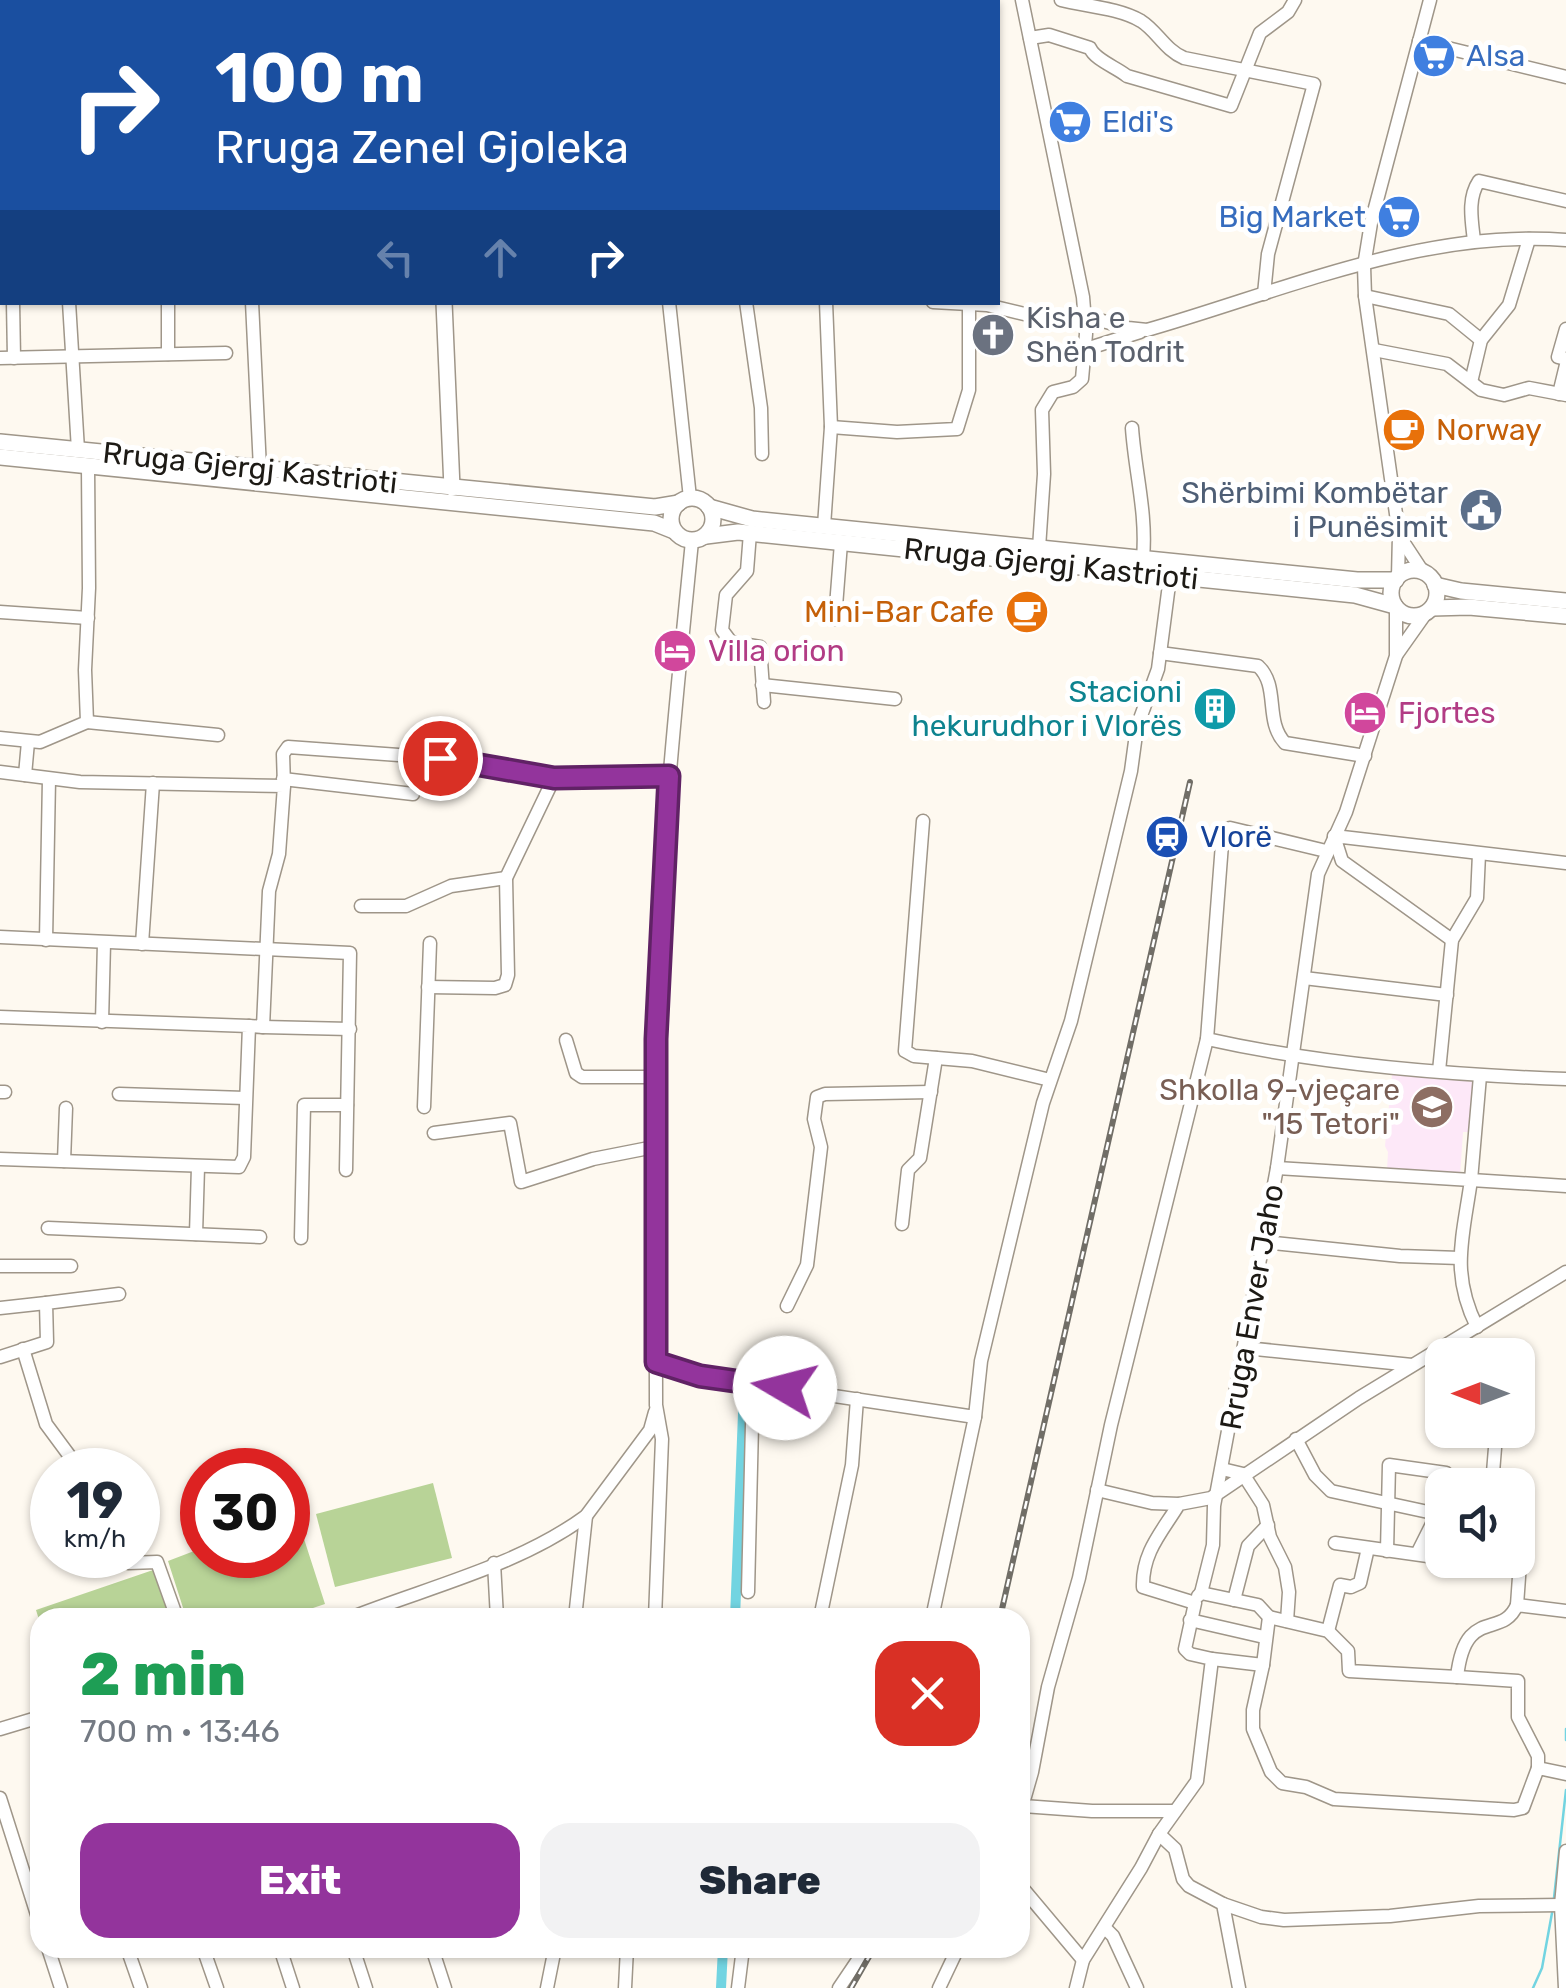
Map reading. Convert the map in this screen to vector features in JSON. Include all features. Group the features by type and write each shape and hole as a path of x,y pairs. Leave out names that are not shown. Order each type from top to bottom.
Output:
{"main road":[{"path":"339,0 349,0"},
{"path":"444,305 452,488"},
{"name":"Rruga Gjergj Kastrioti","path":"0,442 656,507 685,500"},
{"name":"Rruga Gjergj Kastrioti","path":"0,458 654,523 674,531"},
{"path":"685,500 703,501 709,507 713,522 699,538 674,531 672,513 685,500"},
{"name":"Rruga Gjergj Kastrioti","path":"709,507 739,517 824,526 1357,580 1397,578"},
{"name":"Rruga Gjergj Kastrioti","path":"699,538 727,531 750,533 1355,595 1395,607"},
{"path":"1429,611 1437,597 1435,585 1423,572 1407,571 1397,578 1391,593 1395,607 1410,616 1469,607 1566,616"},
{"path":"1435,585 1566,601"}],"street":[{"path":"1022,0 1086,317 1084,371 1079,384 1053,392 1042,410 1044,474 1039,548"},
{"path":"1061,0 1132,17 1184,58 1314,84 1265,266 1264,294"},
{"path":"1030,38 1049,35 1090,48 1094,56 1128,76 1226,106 1235,103 1260,33 1288,12 1295,0"},
{"path":"1397,578 1399,535 1364,266 1371,223 1430,0"},
{"path":"1419,41 1566,78"},
{"path":"1474,242 1471,199 1479,182 1566,202"},
{"path":"1471,382 1481,340 1509,305 1529,239"},
{"path":"1086,348 1407,254 1474,242 1566,240"},
{"path":"1365,296 1449,314 1481,340"},
{"path":"13,305 7,358 226,353"},
{"path":"70,305 78,450"},
{"path":"168,305 168,354"},
{"path":"252,305 260,468"},
{"path":"669,305 685,500"},
{"path":"746,305 761,408 762,454"},
{"path":"824,526 831,428 826,305"},
{"path":"831,428 897,432 957,429 969,390 969,305"},
{"path":"990,305 1041,318 1086,317 1147,330"},
{"path":"1374,350 1447,364 1482,390 1504,395 1528,388 1562,395 1566,362 1558,358 1566,329"},
{"path":"1132,428 1145,519 1143,558"},
{"path":"88,467 88,722"},
{"path":"750,533 746,571 726,595 722,630 731,642 760,647 764,702"},
{"path":"1399,535 1423,572"},
{"path":"655,1608 662,1438 656,1405 655,1077 669,776 699,538"},
{"path":"835,618 842,543"},
{"path":"934,1608 975,1417 982,1361 1050,1080 1072,1021 1129,782 1137,727 1154,682 1170,577"},
{"path":"1395,607 1396,656"},
{"path":"1396,656 1429,611"},
{"path":"0,612 88,618"},
{"path":"1160,653 1258,666 1268,680 1273,724 1285,744 1365,756"},
{"name":"Rruga Enver Jaho","path":"1190,1620 1213,1544 1222,1469 1277,1168 1316,886 1365,756 1396,656"},
{"path":"762,685 894,699"},
{"path":"0,738 28,742 53,738 88,722 218,735"},
{"path":"25,775 28,742"},
{"path":"0,1160 198,1168 234,1168 243,1163 245,1098 269,891 279,854 283,754 288,747 440,758 554,778 669,776"},
{"path":"0,772 48,779 284,783 413,794"},
{"path":"428,987 505,985 506,878 554,778"},
{"path":"46,940 48,779"},
{"path":"142,944 153,783"},
{"path":"922,821 905,1052 985,1064 1050,1080"},
{"path":"1030,1779 1042,1713 1079,1578 1207,1040 1223,831 1230,828 1326,852"},
{"path":"1452,940 1342,861 1334,836 1566,863"},
{"path":"1439,1071 1452,940 1477,898 1478,854"},
{"path":"361,906 406,906 451,886 506,878"},
{"path":"0,937 350,953 346,1170"},
{"path":"102,1022 104,943"},
{"path":"424,1107 430,943"},
{"path":"1304,978 1447,995"},
{"path":"0,1017 350,1029"},
{"path":"566,1040 576,1072 582,1077 655,1077"},
{"path":"1207,1040 1294,1056 1480,1076 1566,1078"},
{"path":"902,1224 908,1170 920,1158 936,1058"},
{"path":"1477,1327 1461,1288 1460,1258 1480,1076"},
{"path":"787,1306 808,1266 821,1148 814,1119 817,1097 931,1092"},
{"path":"119,1094 245,1098"},
{"path":"300,1238 304,1104 348,1105"},
{"path":"64,1161 66,1108"},
{"path":"434,1133 510,1123 521,1182 594,1159 654,1147"},
{"path":"196,1234 198,1168"},
{"path":"1277,1168 1566,1186"},
{"path":"48,1228 260,1237"},
{"path":"1264,1242 1460,1258"},
{"path":"0,1266 72,1266"},
{"path":"1097,1490 1152,1503 1202,1502 1412,1365 1566,1272"},
{"path":"0,1308 119,1294"},
{"path":"0,1357 25,1358 47,1342 46,1303"},
{"path":"1246,1348 1412,1365"},
{"path":"25,1358 46,1424 64,1448"},
{"path":"656,1362 700,1376 975,1417"},
{"path":"748,1592 753,1383"},
{"path":"822,1608 852,1464 857,1399"},
{"path":"376,1608 546,1541 586,1516 650,1430 656,1405"},
{"path":"1296,1439 1322,1486 1340,1494 1425,1511"},
{"path":"1493,1468 1495,1448"},
{"path":"1386,1550 1389,1465 1425,1470"},
{"path":"1222,1469 1243,1474 1263,1506 1288,1579 1287,1621"},
{"path":"1179,1504 1152,1546 1143,1569 1143,1587 1198,1598 1234,1600 1262,1607 1269,1616 1328,1631 1346,1646 1349,1671 1518,1681 1518,1716 1538,1756 1538,1768 1523,1808 1334,1799 1316,1790 1282,1783 1271,1772 1253,1729 1269,1616"},
{"path":"576,1608 586,1516"},
{"path":"1234,1600 1248,1546 1268,1525"},
{"path":"1417,1554 1425,1540"},
{"path":"1336,1542 1425,1555"},
{"path":"1328,1631 1340,1584 1360,1583 1368,1548"},
{"path":"494,1563 496,1608"},
{"path":"160,1568 174,1608"},
{"path":"1458,1678 1462,1648 1470,1635 1510,1616 1517,1605 1519,1578"},
{"path":"1517,1605 1566,1611"},
{"path":"1263,1665 1212,1659 1186,1652 1184,1645 1190,1620 1264,1637"},
{"path":"1076,1988 1083,1960 1199,1774 1212,1659"},
{"path":"0,1729 30,1720"},
{"path":"1538,1768 1566,1774"},
{"path":"0,1798 30,1892"},
{"path":"1030,1810 1175,1812"},
{"path":"1159,1834 1175,1849 1188,1886 1261,1917 1284,1920 1390,1916 1478,1906 1560,1905"},
{"path":"1565,1988 1560,1905 1566,1852"},
{"path":"1030,1897 1083,1960"},
{"path":"1223,1904 1239,1988"},
{"path":"1104,1928 1113,1936 1137,1988"},
{"path":"51,1958 61,1988"},
{"path":"130,1958 141,1988"},
{"path":"206,1958 216,1988"},
{"path":"283,1958 293,1988"},
{"path":"356,1958 366,1988"},
{"path":"435,1958 445,1988"},
{"path":"547,1988 553,1958"},
{"path":"625,1988 626,1958"},
{"path":"738,1988 742,1958"},
{"path":"838,1988 859,1958"},
{"path":"939,1988 953,1958"}],"shaded area":[{"name":"Shkolla 9-vjeçare \"15 Tetori\"","path":"1392,1075 1478,1082 1473,1132 1463,1132 1460,1176 1387,1170 1385,1146"}],"green space":[{"path":"433,1483 452,1558 335,1587 316,1514"},
{"path":"180,1556 180,1578 310,1578 310,1557 325,1604 313,1608 183,1608 168,1561"},
{"path":"130,1578 159,1578 168,1608 42,1608"}],"waterway":[{"path":"735,1608 744,1388"},
{"path":"1566,1729 1566,1740"},
{"path":"1554,1898 1566,1790"},
{"path":"1533,1988 1542,1968 1552,1913"},
{"path":"721,1988 722,1958"}],"railway":[{"path":"1002,1608 1190,782"},
{"path":"851,1988 868,1958"}],"place":[{"name":"Alsa","path":"1434,56"},
{"name":"Eldi's","path":"1070,122"},
{"name":"Big Market","path":"1399,217"},
{"name":"Kisha e Shën Todrit","path":"993,335"},
{"name":"Norway","path":"1404,430"},
{"name":"Shërbimi Kombëtar i Punësimit","path":"1481,510"},
{"name":"Mini-Bar Cafe","path":"1027,612"},
{"name":"Villa orion","path":"675,651"},
{"name":"Stacioni hekurudhor i Vlorës","path":"1215,709"},
{"name":"Fjortes","path":"1365,713"},
{"name":"Vlorë","path":"1167,837"},
{"name":"Shkolla 9-vjeçare \"15 Tetori\"","path":"1432,1107"}],"route":[{"path":"440,758 554,778 669,776 656,1039 656,1362 700,1376 785,1388"}]}
